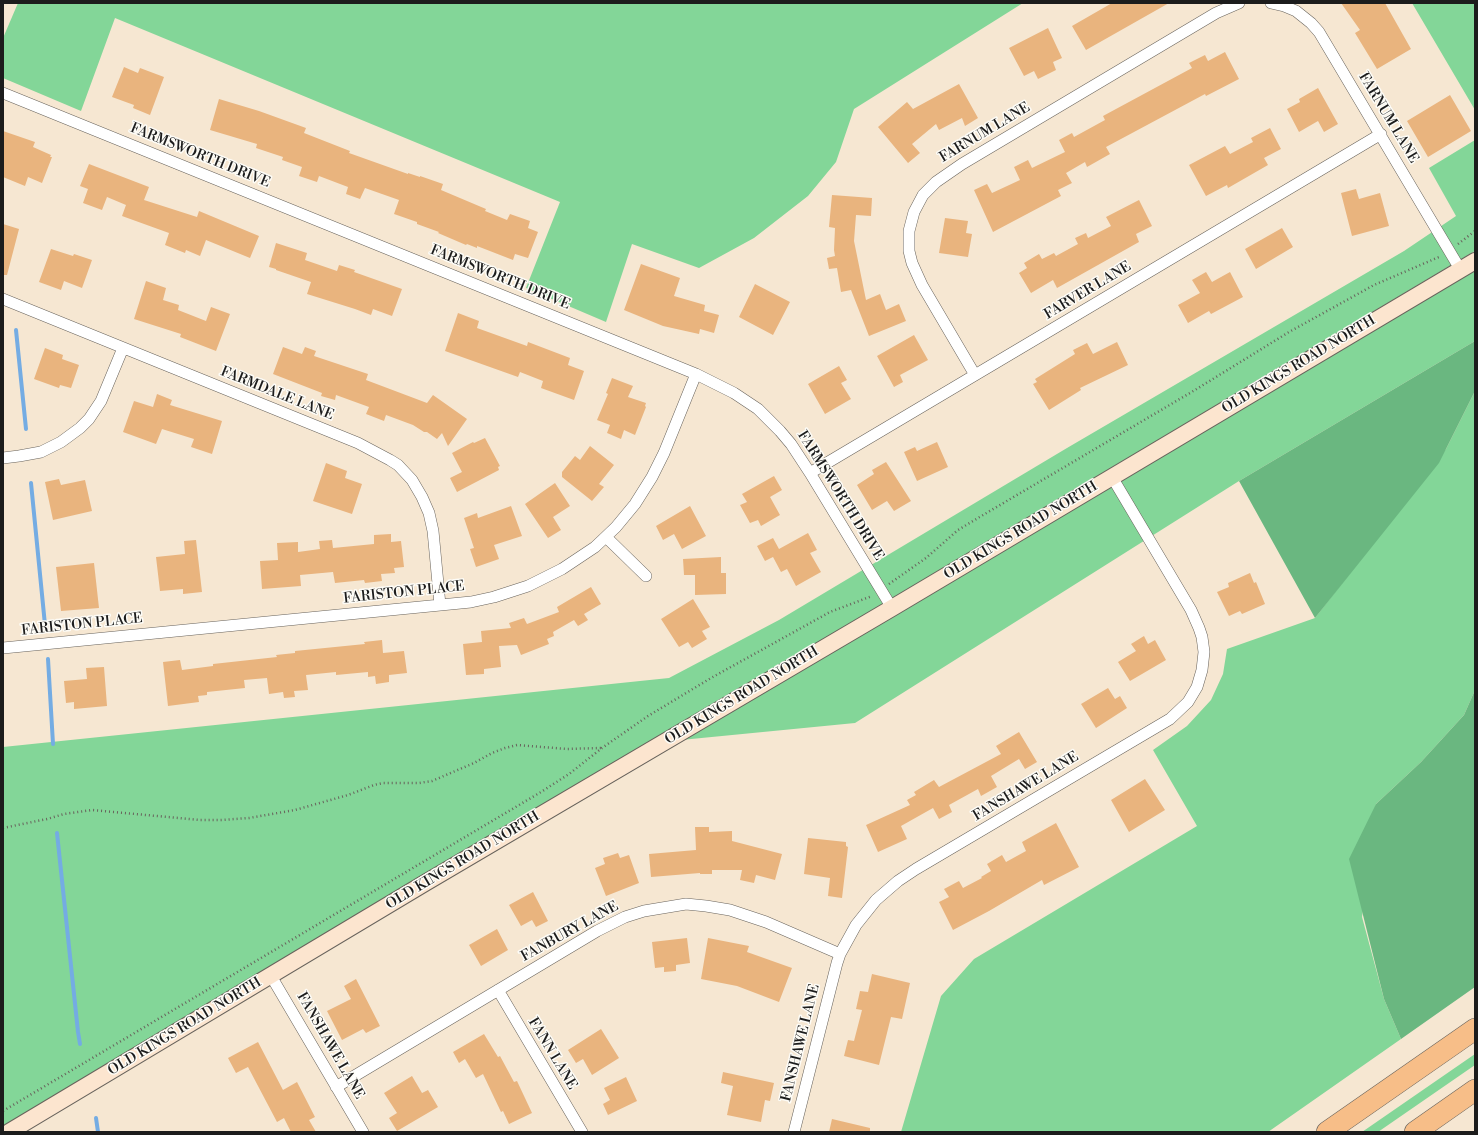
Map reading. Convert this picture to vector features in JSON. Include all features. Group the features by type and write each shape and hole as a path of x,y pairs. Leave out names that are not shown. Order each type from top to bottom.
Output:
{"highway":[{"path":"1327,1132 1475,1029"},
{"path":"1415,1132 1475,1090"}],"street":[{"name":"FARNUM LANE","path":"975,375 922,285 912,262 909,231 914,212 923,195 936,182 952,170 1216,13 1239,3"},
{"name":"FARNUM LANE","path":"1271,3 1296,11 1315,27 1326,42 1460,270"},
{"name":"FARMSWORTH DRIVE","path":"3,92 696,374 734,393 758,409 780,430 791,444 892,608"},
{"name":"FARVER LANE","path":"810,473 1381,134"},
{"name":"OLD KINGS ROAD NORTH","path":"9,1132 425,883 892,608 1475,261"},
{"name":"FARMDALE LANE","path":"3,299 358,443 398,465 417,488 429,513 433,531 440,605"},
{"path":"3,458 46,450 61,442 80,428 89,419 101,401 123,348"},
{"name":"FARISTON PLACE","path":"3,648 440,605 489,598 528,586 566,566 589,551 606,537 634,504 652,477 669,442 696,374"},
{"name":"FANSHAWE LANE","path":"794,1132 840,954 862,916 882,895 898,882 1170,719 1182,709 1193,694 1200,679 1204,661 1204,644 1199,628 1191,610 1112,477"},
{"path":"606,537 646,576"},
{"name":"FANBURY LANE","path":"336,1087 597,931 644,911 676,905 706,906 742,913 840,954"},
{"name":"FANSHAWE LANE","path":"271,976 363,1132"},
{"name":"FANN LANE","path":"498,990 582,1132"}],"path":[{"path":"1459,244 1475,231"},
{"path":"891,582 926,558 958,530 1195,390 1289,332 1374,285 1439,258"},
{"path":"3,1110 541,792 648,716 711,678 830,612 856,601 870,598"},
{"path":"3,828 64,814 92,810 200,820 249,818 301,809 348,795 374,784 418,783 432,781 468,766 492,753 517,745 568,749 602,748"}],"green space":[{"path":"18,3 1023,3 854,109 836,162 808,196 754,238 699,268 632,244 606,322 526,288 560,202 115,18 81,111 3,78 3,38"},
{"path":"1412,3 1475,3 1475,110"},
{"path":"1475,140 1475,251 3,1126 3,747 669,678 779,620 1067,448 1404,251 1456,216 1429,168"},
{"path":"1475,269 1475,341 1239,481 855,723 681,740"},
{"path":"1475,341 1475,391 1439,463 1315,618 1239,481"},
{"path":"1475,391 1475,690 1464,715 1421,762 1376,804 1362,917 1384,999 1401,1039 1268,1132 901,1132 941,996 974,959 1197,826 1153,750 1187,726 1211,700 1223,674 1227,649 1315,618 1446,449"},
{"path":"1475,690 1475,987 1401,1039 1384,999 1349,859 1376,804 1421,762 1464,715"},
{"path":"1475,1054 1475,1065 1378,1132 1362,1132"}],"building":[{"path":"1112,3 1169,3 1086,50 1072,26"},
{"path":"1341,3 1385,3 1411,49 1377,69 1355,33 1360,30"},
{"path":"1048,28 1062,58 1053,62 1056,70 1038,79 1034,71 1024,76 1009,48"},
{"path":"1225,52 1239,79 1206,96 1205,94 1106,147 1110,154 1087,167 1085,162 1066,173 1072,183 1058,190 1061,196 993,232 974,190 987,184 992,193 1020,180 1014,167 1028,160 1032,168 1065,152 1059,140 1072,133 1074,137 1105,120 1103,116 1192,68 1189,63 1205,55 1208,61"},
{"path":"124,67 138,73 140,68 164,77 150,115 133,108 134,105 112,97"},
{"path":"959,84 978,118 965,126 962,118 939,130 936,124 912,144 920,153 908,163 878,127 907,102 913,109"},
{"path":"1318,88 1338,124 1324,132 1318,121 1299,132 1287,109 1300,102 1299,99"},
{"path":"1450,95 1471,131 1428,157 1407,121"},
{"path":"219,99 259,111 306,128 304,133 350,151 349,153 408,174 420,176 443,184 441,190 486,209 485,211 507,220 510,214 530,221 528,228 538,232 528,258 515,254 513,260 477,246 477,248 467,244 466,245 438,233 439,232 417,224 417,222 394,214 399,200 365,188 360,199 346,194 348,187 319,176 317,182 299,176 302,167 282,160 283,157 256,148 257,144 210,130"},
{"path":"1270,128 1281,149 1264,158 1268,165 1228,188 1227,185 1206,196 1189,165 1225,146 1230,154 1253,142 1251,138"},
{"path":"3,131 35,142 33,147 51,155 50,157 52,157 42,183 28,177 25,186 3,177"},
{"path":"89,164 149,187 144,200 197,217 199,211 259,236 250,258 206,240 200,256 186,250 185,253 165,245 169,233 122,216 126,205 107,197 102,210 83,203 88,189 80,186"},
{"path":"1356,189 1359,199 1380,193 1389,226 1352,236 1341,193"},
{"path":"832,195 872,198 871,216 856,215 854,241 866,300 880,294 886,310 899,304 906,321 869,336 851,290 841,292 837,268 829,269 827,258 835,256 835,228 829,227"},
{"path":"1139,200 1152,226 1136,234 1139,242 1057,288 1053,280 1031,293 1019,273 1027,268 1024,263 1039,254 1042,259 1054,253 1056,256 1078,244 1075,238 1086,233 1088,238 1111,226 1106,217"},
{"path":"945,218 968,221 966,233 972,234 968,257 939,253"},
{"path":"3,224 19,229 7,275 3,275"},
{"path":"1282,228 1293,247 1256,269 1245,249"},
{"path":"276,243 307,253 305,260 337,271 339,265 355,270 354,272 402,289 392,316 373,309 371,315 307,294 311,282 269,267"},
{"path":"51,249 92,260 82,288 64,281 61,290 39,282"},
{"path":"641,264 680,278 674,296 705,305 704,311 719,315 714,333 700,329 699,334 663,326 624,310"},
{"path":"1206,272 1212,282 1230,272 1243,297 1211,314 1209,311 1188,323 1178,305 1200,293 1192,280"},
{"path":"146,281 166,288 163,300 179,305 178,310 206,321 211,307 230,314 216,351 180,337 181,334 134,319"},
{"path":"755,284 790,302 773,335 739,317"},
{"path":"458,313 479,321 477,328 527,346 528,342 570,358 568,365 584,371 574,400 541,388 543,381 520,372 518,377 445,351"},
{"path":"914,335 928,360 900,375 903,382 894,387 877,356"},
{"path":"1117,342 1128,365 1080,388 1081,390 1049,410 1033,384 1037,382 1035,379 1075,354 1073,350 1087,343 1093,354"},
{"path":"283,347 302,354 305,347 316,351 314,356 368,374 366,380 427,403 433,395 467,419 448,446 442,433 437,439 413,425 386,415 384,421 366,414 369,407 336,395 335,400 321,396 322,393 273,374"},
{"path":"45,348 63,355 62,359 79,365 71,388 60,385 59,388 34,379"},
{"path":"839,366 847,380 841,383 851,399 825,414 808,384"},
{"path":"612,378 633,386 628,397 646,403 646,407 635,435 624,430 621,439 607,433 610,425 597,420 608,394 606,393"},
{"path":"157,394 172,400 170,405 222,421 212,454 191,447 194,439 162,429 156,444 123,432 134,401 153,407"},
{"path":"485,438 500,466 498,467 499,470 457,492 450,478 462,472 452,453 473,442 474,443"},
{"path":"937,442 948,467 917,481 904,452 915,447 917,451"},
{"path":"590,446 614,465 599,484 604,487 592,501 562,477 562,472 575,456 580,460"},
{"path":"886,462 911,501 894,511 887,501 872,510 857,485 874,474 872,470"},
{"path":"326,463 347,471 345,478 362,484 352,514 313,501"},
{"path":"774,476 782,490 770,497 780,515 761,526 758,520 750,523 740,505 747,502 742,494"},
{"path":"59,479 61,485 85,480 92,511 53,520 45,482"},
{"path":"555,483 570,506 553,517 561,530 548,538 525,504"},
{"path":"511,506 522,536 494,545 499,559 476,567 470,549 474,548 464,518 477,513 478,518"},
{"path":"690,506 706,536 682,549 674,534 663,540 656,526"},
{"path":"808,533 817,550 810,553 821,572 796,586 787,569 781,572 773,557 765,561 757,546 773,538 779,549"},
{"path":"391,534 391,542 401,541 404,567 394,568 395,573 381,574 382,581 365,583 364,580 335,583 333,572 300,575 301,586 262,589 260,561 278,560 277,543 298,542 298,552 320,549 319,541 332,540 333,548 374,544 374,535"},
{"path":"196,540 202,592 183,594 183,589 160,591 156,557 185,554 184,541"},
{"path":"721,557 721,573 726,573 726,594 695,595 695,575 684,575 683,559"},
{"path":"94,563 99,608 61,611 56,567"},
{"path":"1250,573 1254,583 1256,582 1265,604 1242,614 1240,611 1229,616 1217,592 1229,587 1228,583"},
{"path":"591,587 601,604 584,614 588,620 578,626 574,620 553,632 554,636 547,639 549,644 521,655 517,645 499,646 501,667 484,669 484,674 466,675 463,644 482,642 481,631 511,628 509,623 524,618 527,624 559,612 557,607"},
{"path":"693,599 710,627 702,631 707,639 692,648 688,642 679,647 661,619"},
{"path":"1144,636 1148,644 1155,640 1166,660 1130,681 1118,662 1136,651 1131,644"},
{"path":"382,640 383,653 404,651 407,673 389,675 389,682 376,684 375,676 368,677 368,672 336,675 336,672 306,675 308,690 294,691 295,697 284,698 283,692 269,694 267,678 244,680 245,688 207,692 207,695 198,696 199,702 168,706 163,662 180,660 182,670 213,666 213,664 277,657 276,655 295,653 295,651 365,644 364,642"},
{"path":"104,667 107,706 74,709 74,702 66,703 64,681 87,679 86,668"},
{"path":"1108,688 1115,699 1120,696 1127,708 1096,728 1081,704"},
{"path":"1019,732 1037,762 1025,769 1019,759 991,776 997,787 981,796 978,789 949,805 952,812 939,819 933,808 901,826 907,839 878,852 866,825 910,805 907,800 916,795 914,792 934,780 939,787 1001,754 996,746"},
{"path":"1145,779 1165,810 1129,832 1111,800"},
{"path":"1056,823 1079,867 1044,885 1042,880 953,930 939,902 949,897 944,889 959,881 963,888 982,878 981,877 991,871 987,864 1002,855 1006,862 1026,851 1022,842"},
{"path":"695,827 709,827 709,832 732,831 732,841 782,854 775,880 756,875 754,883 740,880 742,870 712,870 712,874 700,873 651,877 649,854 696,850"},
{"path":"808,838 846,842 846,846 848,847 842,898 828,896 830,878 804,874"},
{"path":"618,853 620,858 629,855 639,883 606,896 595,868 605,864 603,858"},
{"path":"533,892 548,921 536,927 532,920 521,926 509,905"},
{"path":"497,929 508,950 481,966 469,945"},
{"path":"687,938 690,963 676,965 676,971 664,972 664,967 655,968 652,942"},
{"path":"708,938 749,946 747,952 792,968 779,1002 737,986 701,979"},
{"path":"872,974 910,983 902,1019 891,1017 879,1065 844,1056 848,1040 854,1041 862,1010 856,1009 860,991 868,992"},
{"path":"356,979 380,1026 366,1033 363,1029 342,1040 327,1011 351,999 344,986"},
{"path":"601,1029 619,1058 592,1075 583,1059 576,1063 568,1050"},
{"path":"484,1034 498,1057 500,1056 514,1082 517,1081 532,1113 509,1124 503,1111 501,1112 483,1074 476,1078 465,1059 459,1063 453,1052"},
{"path":"258,1042 283,1090 297,1082 315,1117 309,1120 316,1132 291,1132 284,1118 277,1122 248,1067 236,1073 228,1058"},
{"path":"723,1072 774,1083 770,1101 765,1100 761,1122 727,1115 733,1086 721,1083"},
{"path":"412,1076 422,1093 428,1090 438,1107 397,1131 389,1118 397,1113 384,1093"},
{"path":"626,1077 637,1101 608,1115 603,1104 610,1100 604,1088"},
{"path":"832,1119 870,1128 870,1132 829,1132"}],"waterway":[{"path":"16,330 26,429"},
{"path":"31,483 45,625"},
{"path":"48,659 53,744"},
{"path":"57,833 80,1044"},
{"path":"96,1118 98,1132"}]}
